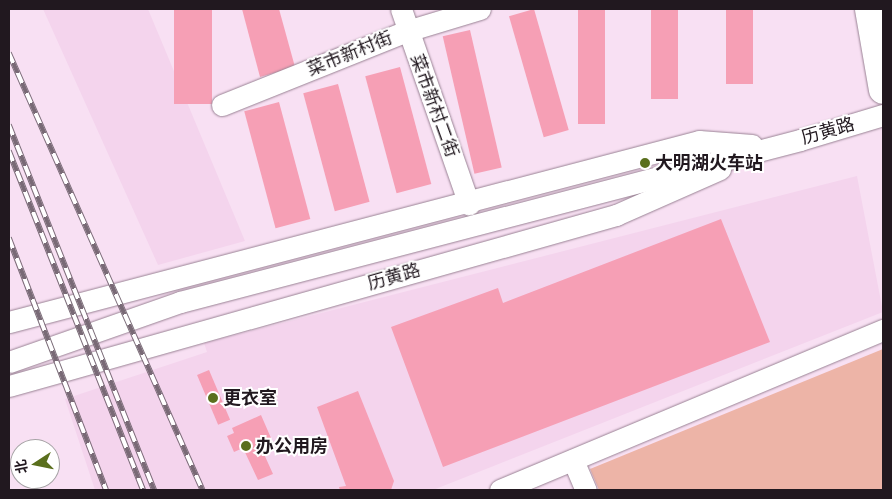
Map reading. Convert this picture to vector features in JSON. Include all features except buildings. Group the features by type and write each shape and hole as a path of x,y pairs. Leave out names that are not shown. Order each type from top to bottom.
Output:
{"main road":[{"path":"868,9 883,90"}],"street":[{"name":"菜市新村二街","path":"401,9 407,31 469,204"},
{"name":"菜市新村街","path":"222,105 407,31 480,9"},
{"name":"历黄路","path":"9,362 180,302 883,115"},
{"name":"历黄路","path":"9,322 469,204 699,141 772,146"},
{"name":"历黄路","path":"9,386 616,215 772,146"},
{"path":"500,490 883,330"},
{"path":"573,460 586,490"}],"shaded area":[{"path":"43,9 148,9 245,241 158,265"},
{"path":"857,176 883,312 433,490 95,490 65,399 207,352 204,343"},
{"path":"883,349 883,490 599,490 590,469"}],"railway":[{"path":"9,53 203,490"},
{"path":"9,125 154,490"},
{"path":"9,151 143,490"},
{"path":"9,238 106,490"}],"place":[{"name":"大明湖火车站","path":"645,163"},
{"name":"更衣室","path":"213,398"},
{"name":"办公用房","path":"246,446"}]}
